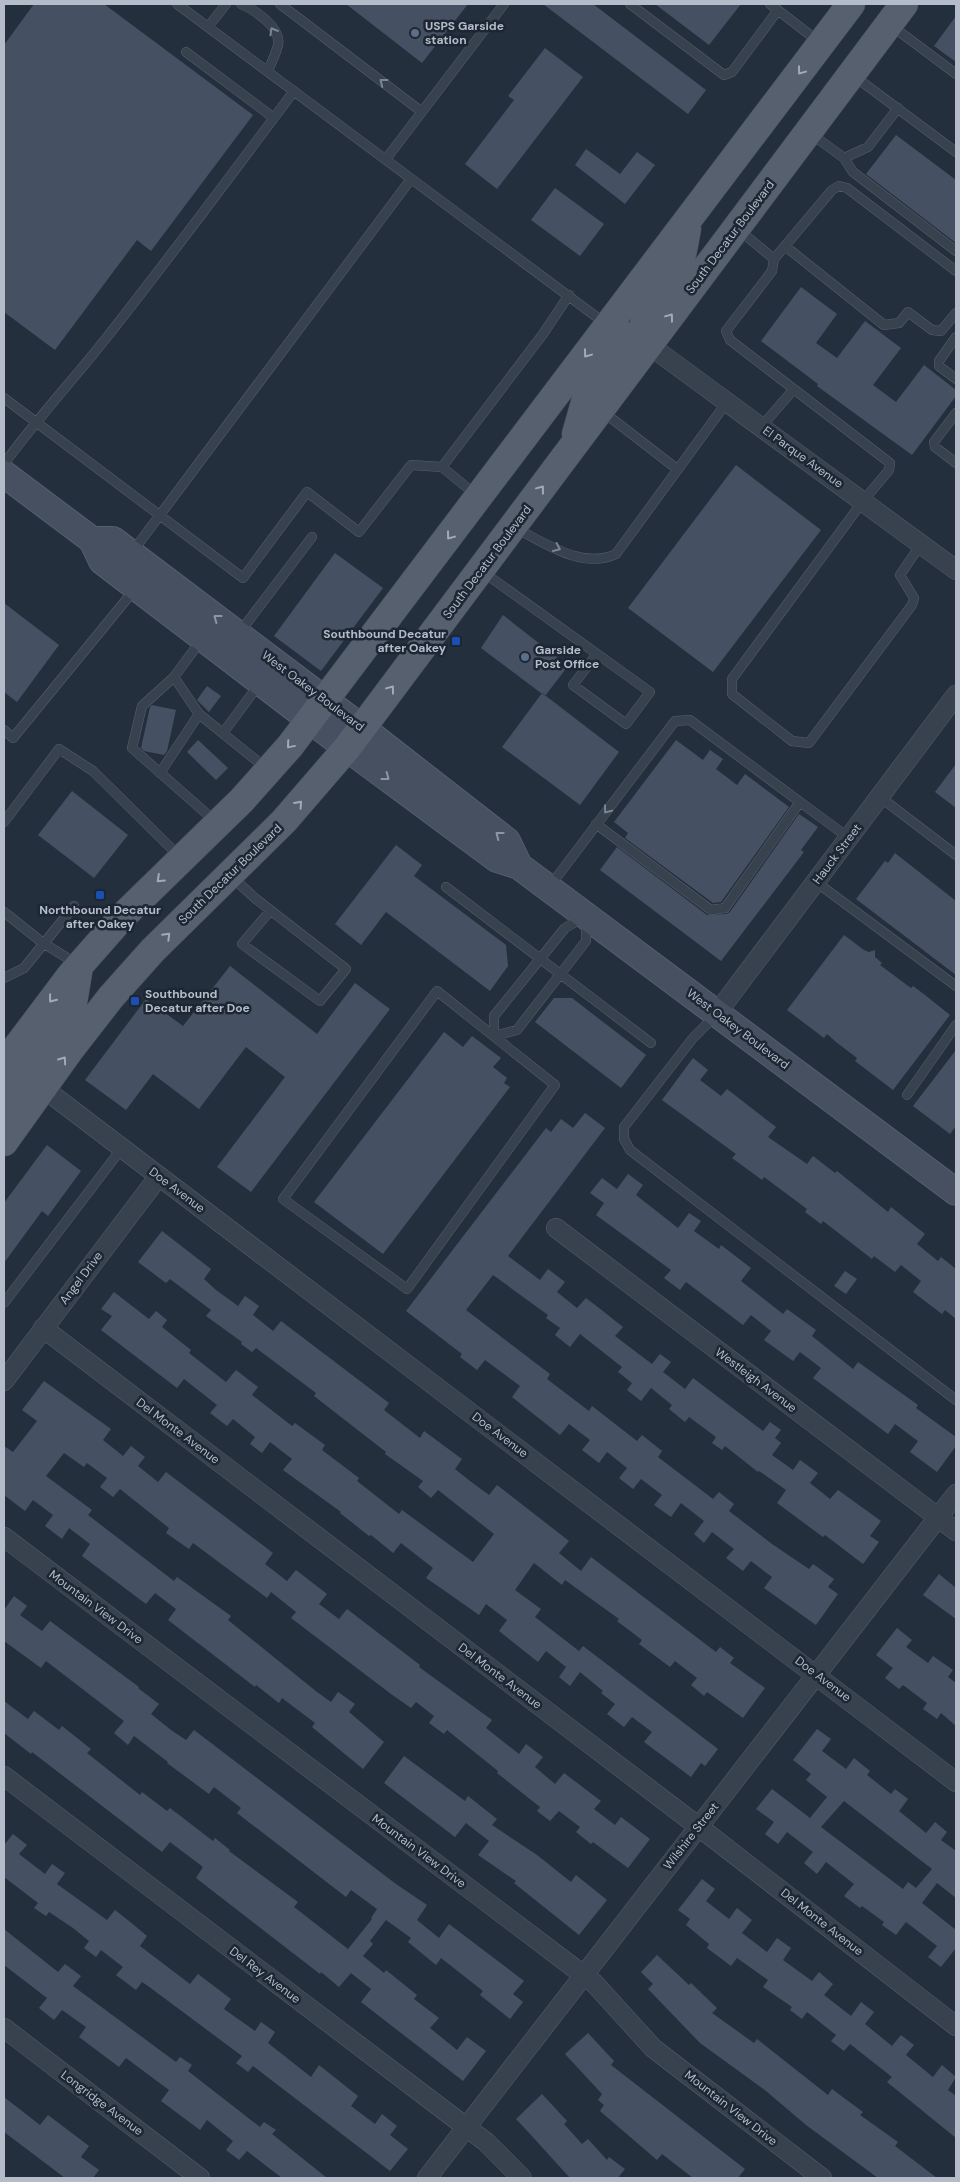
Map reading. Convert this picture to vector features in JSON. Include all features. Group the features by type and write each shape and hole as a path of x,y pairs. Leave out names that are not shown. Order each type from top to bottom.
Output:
{"main road":[{"path":"4,1107 15,1087 16,1078 13,1070 4,1062 80,965 123,916 218,824 269,770 318,710 851,4"},
{"name":"South Decatur Boulevard","path":"4,1142 90,1023 130,975 284,821 354,738 897,14"},
{"path":"649,345 642,329 645,318 676,276 690,218"},
{"path":"572,447 587,395 625,342 625,337 609,325"},
{"name":"West Oakey Boulevard","path":"4,474 92,540 102,561 261,682 318,710"},
{"name":"West Oakey Boulevard","path":"92,540 113,540 131,553 238,634 318,710 354,738 497,859 519,866 956,1192"},
{"path":"43,1088 34,1078 32,1070 36,1060 72,1009 80,965"}],"street":[{"name":"El Parque Avenue","path":"649,345 956,570"},
{"name":"Hauck Street","path":"718,1013 956,695"},
{"name":"Doe Avenue","path":"43,1088 956,1782"},
{"name":"Angel Drive","path":"4,1381 159,1176"},
{"name":"Westleigh Avenue","path":"556,1228 956,1531"},
{"name":"Del Monte Avenue","path":"43,1328 699,1827 956,2026"},
{"name":"Wilshire Street","path":"426,2178 956,1494"},
{"name":"Mountain View Drive","path":"4,1537 584,1975 594,1983 653,2048 822,2178"},
{"name":"Del Rey Avenue","path":"4,1776 486,2142 522,2178"},
{"name":"Longridge Avenue","path":"4,2028 200,2178"}],"lane":[{"path":"208,27 226,4"},
{"path":"241,4 255,12 276,31 279,43 268,71"},
{"path":"280,4 422,112"},
{"path":"386,159 504,4"},
{"path":"630,4 724,75 732,72 778,10"},
{"path":"770,4 821,44"},
{"path":"180,5 386,159 411,180 609,325"},
{"path":"897,14 956,74"},
{"path":"186,52 274,118"},
{"path":"852,74 956,152"},
{"path":"4,464 35,422 78,373 127,312 294,92"},
{"path":"844,158 868,147 898,108"},
{"path":"808,132 844,158 853,172 956,251"},
{"path":"131,553 411,180"},
{"path":"921,544 900,575 914,598 912,605 809,743 792,741 732,694 732,679 863,501 889,470 890,463 730,340 726,331 772,271 774,259 832,190 839,186 847,188 956,271"},
{"path":"737,228 774,259"},
{"path":"785,246 884,325 899,323 908,312 932,330 941,331 956,313"},
{"path":"442,467 543,334 569,295"},
{"path":"956,337 938,361 939,366 956,379"},
{"path":"761,427 794,389"},
{"path":"4,398 243,578 307,492 359,532 411,465 442,467 479,497"},
{"path":"513,527 573,556 589,560 606,558 616,554 727,402"},
{"path":"600,410 677,469"},
{"path":"956,413 934,442 935,447 956,463"},
{"path":"238,634 312,537"},
{"path":"481,570 650,692 626,724 573,685 597,654"},
{"path":"4,730 13,738 136,587"},
{"path":"203,638 174,678 142,706 132,748 218,824"},
{"path":"174,678 199,714 269,770"},
{"path":"223,733 261,682"},
{"path":"160,773 199,714"},
{"path":"549,888 675,721 690,720 849,838"},
{"path":"4,822 59,749 93,772 182,859"},
{"path":"880,797 956,854"},
{"path":"596,824 710,910 725,908 800,802"},
{"path":"230,875 270,911 346,969 320,1002 242,944 270,911"},
{"path":"816,882 956,986"},
{"path":"446,887 651,1043"},
{"path":"4,977 24,968 74,906"},
{"path":"4,912 43,943 80,965"},
{"path":"586,916 586,941 561,974 517,1030 494,1036 494,1016 565,928 586,916"},
{"path":"437,991 494,1036 555,1085 407,1289 284,1199 437,991"},
{"path":"718,1013 693,1038 624,1128 624,1139 630,1150 956,1400"},
{"path":"907,1094 956,1025"},
{"path":"4,1303 122,1148"}],"building":[{"path":"34,4 104,4 253,115 151,251 137,240 55,350 4,312 4,45"},
{"name":"USPS Garside station","path":"346,4 468,4 422,63"},
{"path":"543,4 593,4 706,90 688,114"},
{"path":"655,4 741,4 709,45"},
{"path":"956,16 956,62 934,46"},
{"path":"545,48 583,77 497,189 465,164 514,100 508,96"},
{"path":"896,135 956,180 956,243 866,174"},
{"path":"586,149 620,174 637,152 655,165 625,204 575,165"},
{"path":"555,188 604,224 580,256 531,220"},
{"path":"801,287 837,314 816,343 837,358 865,321 901,348 873,385 896,402 924,365 956,390 956,396 912,455 817,386 818,384 761,341"},
{"path":"736,465 821,530 713,672 628,608"},
{"path":"335,553 383,588 321,671 274,636"},
{"path":"4,603 59,645 17,702 4,692"},
{"name":"Garside Post Office","path":"503,615 568,666 545,696 481,648"},
{"path":"207,686 221,696 209,712 197,700"},
{"path":"542,693 619,752 580,805 502,747"},
{"path":"152,705 176,710 167,751 164,755 144,751 141,748"},
{"path":"198,740 228,768 216,780 187,752"},
{"path":"676,740 703,760 710,750 723,759 716,769 737,785 745,774 789,807 721,902 713,903 625,838 628,833 614,822"},
{"path":"956,764 956,808 935,792"},
{"path":"72,791 128,835 94,878 38,835"},
{"path":"799,814 818,827 801,850 804,852 721,961 600,870 617,847 707,915 726,914 730,912"},
{"path":"396,845 422,865 414,876 506,945 508,966 490,991 386,912 361,945 335,924"},
{"path":"895,853 956,901 956,975 856,899 885,861 888,863"},
{"path":"844,935 864,950 869,952 875,950 875,957 882,963 880,965 911,988 913,986 950,1015 893,1090 855,1061 857,1058 827,1034 824,1038 787,1010"},
{"path":"230,966 317,1034 355,983 390,1009 251,1192 217,1167 285,1077 246,1047 199,1109 153,1074 126,1110 85,1080 146,999 183,1026"},
{"path":"554,998 572,998 646,1055 621,1088 535,1022"},
{"path":"444,1032 463,1047 472,1036 501,1058 493,1067 507,1078 504,1083 510,1087 383,1254 314,1202"},
{"path":"956,1050 956,1126 950,1134 913,1106"},
{"path":"693,1058 708,1070 700,1080 721,1096 727,1089 776,1127 768,1137 807,1164 813,1156 835,1173 837,1171 888,1212 891,1207 925,1234 917,1244 938,1261 941,1257 956,1269 956,1319 945,1310 942,1314 913,1292 921,1281 901,1265 895,1272 874,1256 872,1259 823,1221 821,1224 805,1212 807,1209 764,1177 762,1180 732,1158 736,1154 662,1100"},
{"path":"585,1113 605,1128 508,1256 540,1280 548,1269 565,1282 557,1292 577,1308 586,1298 623,1327 615,1336 652,1364 660,1354 671,1362 663,1372 685,1389 693,1378 763,1431 770,1422 781,1430 775,1438 781,1443 772,1455 793,1470 800,1460 818,1473 810,1483 830,1499 838,1490 881,1521 870,1536 879,1542 863,1564 825,1535 823,1537 777,1503 786,1490 758,1472 725,1446 722,1450 712,1443 716,1437 689,1417 685,1422 669,1409 672,1405 651,1388 641,1401 627,1390 632,1383 618,1372 622,1367 580,1334 570,1347 555,1335 560,1328 546,1318 548,1315 493,1275 466,1310 550,1374 547,1379 589,1411 592,1406 637,1441 642,1435 662,1451 658,1457 713,1499 719,1492 734,1504 729,1511 772,1544 809,1569 813,1564 834,1579 828,1587 838,1594 816,1625 764,1588 772,1577 751,1561 743,1571 726,1558 734,1549 712,1532 704,1543 694,1534 704,1521 681,1503 671,1517 654,1505 662,1495 641,1479 633,1489 619,1478 627,1468 607,1452 599,1463 582,1450 590,1440 569,1424 560,1435 512,1397 520,1386 485,1360 477,1370 460,1357 462,1354 406,1311 546,1128 551,1132 561,1119 573,1128"},
{"path":"47,1145 81,1171 48,1216 42,1211 4,1263 4,1203"},
{"path":"628,1174 643,1185 636,1195 678,1228 689,1213 701,1221 694,1231 719,1249 721,1245 751,1268 741,1281 783,1314 787,1309 816,1330 812,1336 853,1369 858,1362 918,1405 916,1408 956,1437 956,1446 937,1472 910,1452 918,1441 895,1424 888,1434 813,1378 821,1368 800,1352 793,1361 764,1340 771,1331 751,1315 743,1325 686,1282 680,1290 664,1278 671,1270 596,1215 604,1203 590,1193 602,1178 617,1189"},
{"path":"162,1231 211,1269 204,1279 216,1290 238,1306 245,1296 259,1306 253,1315 273,1331 281,1321 389,1403 384,1410 420,1438 424,1431 462,1459 455,1469 470,1481 489,1495 497,1485 569,1541 559,1553 581,1571 591,1557 716,1652 720,1647 734,1658 730,1663 765,1688 743,1718 707,1692 704,1696 691,1685 697,1678 675,1661 670,1667 639,1644 642,1640 617,1621 619,1619 565,1580 562,1585 534,1563 515,1590 541,1609 535,1617 579,1651 583,1646 718,1749 705,1766 701,1763 691,1777 644,1742 652,1732 632,1717 624,1727 607,1714 615,1704 580,1672 570,1686 559,1677 566,1667 546,1651 538,1662 499,1631 507,1620 486,1604 479,1615 426,1578 433,1568 401,1543 393,1553 283,1470 292,1459 270,1442 262,1453 250,1444 255,1437 233,1419 227,1426 210,1413 217,1405 184,1379 177,1388 101,1330 112,1316 101,1309 114,1292 149,1319 156,1311 167,1320 162,1327 191,1350 189,1353 226,1382 236,1370 258,1387 252,1395 292,1426 295,1423 325,1445 322,1450 359,1478 357,1481 399,1514 402,1510 473,1562 494,1534 438,1490 431,1498 418,1487 423,1481 385,1454 386,1452 314,1396 316,1393 256,1348 252,1352 241,1344 242,1342 206,1316 211,1310 170,1279 166,1283 138,1262"},
{"path":"845,1271 857,1279 846,1294 834,1286"},
{"path":"44,1381 111,1429 103,1440 123,1456 131,1446 145,1457 138,1466 158,1482 166,1472 273,1553 265,1564 287,1581 296,1570 327,1594 319,1604 339,1619 347,1609 420,1665 419,1667 492,1720 486,1728 519,1754 526,1744 543,1757 535,1767 555,1784 564,1773 601,1801 594,1809 615,1825 621,1817 650,1839 628,1868 576,1832 580,1827 559,1811 550,1821 537,1811 540,1807 497,1773 498,1771 447,1730 444,1734 429,1723 434,1716 416,1702 411,1708 291,1618 296,1612 271,1592 267,1598 193,1543 189,1549 166,1533 169,1528 120,1489 113,1497 100,1487 107,1478 87,1463 84,1467 64,1453 46,1476 92,1510 88,1515 174,1581 177,1577 231,1616 228,1620 317,1692 331,1702 338,1692 355,1704 349,1712 384,1742 363,1769 312,1727 315,1723 282,1698 279,1703 256,1685 255,1687 168,1620 176,1609 155,1593 146,1604 82,1556 90,1544 69,1528 62,1539 45,1526 53,1515 33,1500 25,1511 4,1495 4,1446 13,1452 37,1421 22,1410"},
{"path":"939,1574 956,1588 956,1619 923,1595"},
{"path":"14,1596 27,1606 20,1615 42,1631 50,1621 159,1704 151,1714 171,1730 186,1740 194,1730 396,1884 427,1905 417,1920 439,1938 449,1924 524,1981 513,1994 523,2002 510,2019 480,1995 483,1991 441,1958 436,1965 408,1942 411,1938 386,1920 370,1941 373,1944 363,1956 384,1973 386,1970 417,1995 414,1999 439,2018 430,2028 457,2050 467,2037 486,2051 463,2081 361,2002 371,1989 351,1973 339,1987 321,1972 320,1974 196,1878 203,1867 170,1842 162,1852 32,1752 31,1754 4,1733 4,1701 28,1719 34,1711 59,1730 62,1726 91,1749 87,1753 140,1795 142,1792 167,1811 170,1808 213,1841 215,1838 229,1851 298,1902 294,1907 348,1949 372,1919 377,1909 351,1890 346,1897 237,1813 241,1808 214,1787 209,1794 134,1736 128,1745 114,1733 124,1721 46,1661 41,1668 4,1641 4,1610"},
{"path":"897,1628 912,1640 906,1647 928,1663 933,1656 953,1670 948,1677 956,1683 956,1726 941,1713 937,1719 923,1709 927,1703 903,1685 899,1689 885,1678 893,1668 876,1655"},
{"path":"817,1729 831,1739 822,1751 846,1769 854,1758 870,1771 867,1775 891,1794 895,1789 908,1799 899,1811 926,1833 935,1822 947,1832 941,1840 956,1851 956,1898 937,1883 922,1903 956,1930 956,1948 941,1967 928,1957 937,1946 906,1922 896,1935 882,1925 884,1922 844,1896 854,1884 826,1862 817,1874 804,1863 813,1852 787,1832 778,1844 765,1834 774,1822 756,1809 772,1789 810,1818 827,1797 806,1780 811,1774 793,1760","holes":["844,1801 932,1869 916,1888 908,1882 903,1889 821,1827"]},
{"path":"404,1756 465,1801 468,1796 497,1819 492,1825 537,1855 571,1882 576,1875 607,1900 579,1935 514,1883 516,1881 478,1855 489,1841 466,1823 455,1837 384,1783"},
{"path":"13,1834 27,1845 19,1854 45,1874 52,1864 65,1873 57,1884 107,1920 115,1910 147,1936 140,1946 190,1984 198,1974 231,1999 224,2009 255,2031 261,2022 275,2032 268,2043 311,2077 319,2065 358,2096 351,2106 375,2124 382,2114 397,2126 390,2135 408,2149 390,2171 253,2066 248,2072 236,2063 242,2056 148,1986 142,1982 136,1990 116,1975 123,1967 101,1950 96,1957 84,1948 89,1941 73,1928 49,1912 46,1916 34,1908 38,1903 4,1877 4,1845"},
{"path":"702,1879 715,1889 706,1901 729,1919 737,1908 752,1920 742,1933 767,1952 777,1938 791,1948 783,1960 812,1981 819,1972 833,1984 824,1995 851,2016 861,2002 874,2012 865,2024 892,2046 901,2035 914,2045 906,2055 933,2077 942,2065 956,2077 948,2090 956,2096 956,2138 887,2082 892,2077 850,2044 844,2051 831,2041 836,2035 807,2012 802,2019 790,2010 792,2007 763,1987 768,1980 737,1958 731,1966 707,1948 709,1944 686,1925 690,1919 678,1910"},
{"path":"4,1929 58,1972 65,1964 81,1976 73,1986 176,2062 180,2057 192,2065 188,2071 260,2127 264,2122 276,2130 272,2134 327,2178 282,2178 247,2151 239,2160 226,2150 233,2141 207,2120 200,2130 161,2101 169,2090 126,2058 119,2067 79,2037 86,2027 62,2010 54,2020 39,2008 47,1998 4,1965"},
{"path":"657,1955 689,1985 691,1983 717,2008 712,2013 754,2043 757,2039 828,2095 832,2089 863,2112 860,2115 898,2142 895,2146 937,2178 878,2178 806,2125 766,2091 700,2043 648,1989 653,1984 641,1972"},
{"path":"588,2033 614,2061 611,2065 745,2169 738,2178 693,2178 662,2154 657,2160 600,2111 604,2105 598,2100 602,2094 565,2054"},
{"path":"542,2094 567,2121 564,2124 582,2144 588,2139 607,2160 609,2157 625,2169 618,2178 570,2178 516,2119"},
{"path":"4,2097 40,2125 48,2115 89,2146 81,2157 99,2170 93,2178 65,2178 4,2132"}],"place":[{"name":"USPS Garside station","path":"415,33"},
{"name":"Southbound Decatur after Oakey","path":"456,641"},
{"name":"Garside Post Office","path":"525,657"},
{"name":"Northbound Decatur after Oakey","path":"100,895"},
{"name":"Southbound Decatur after Doe","path":"135,1001"}]}
